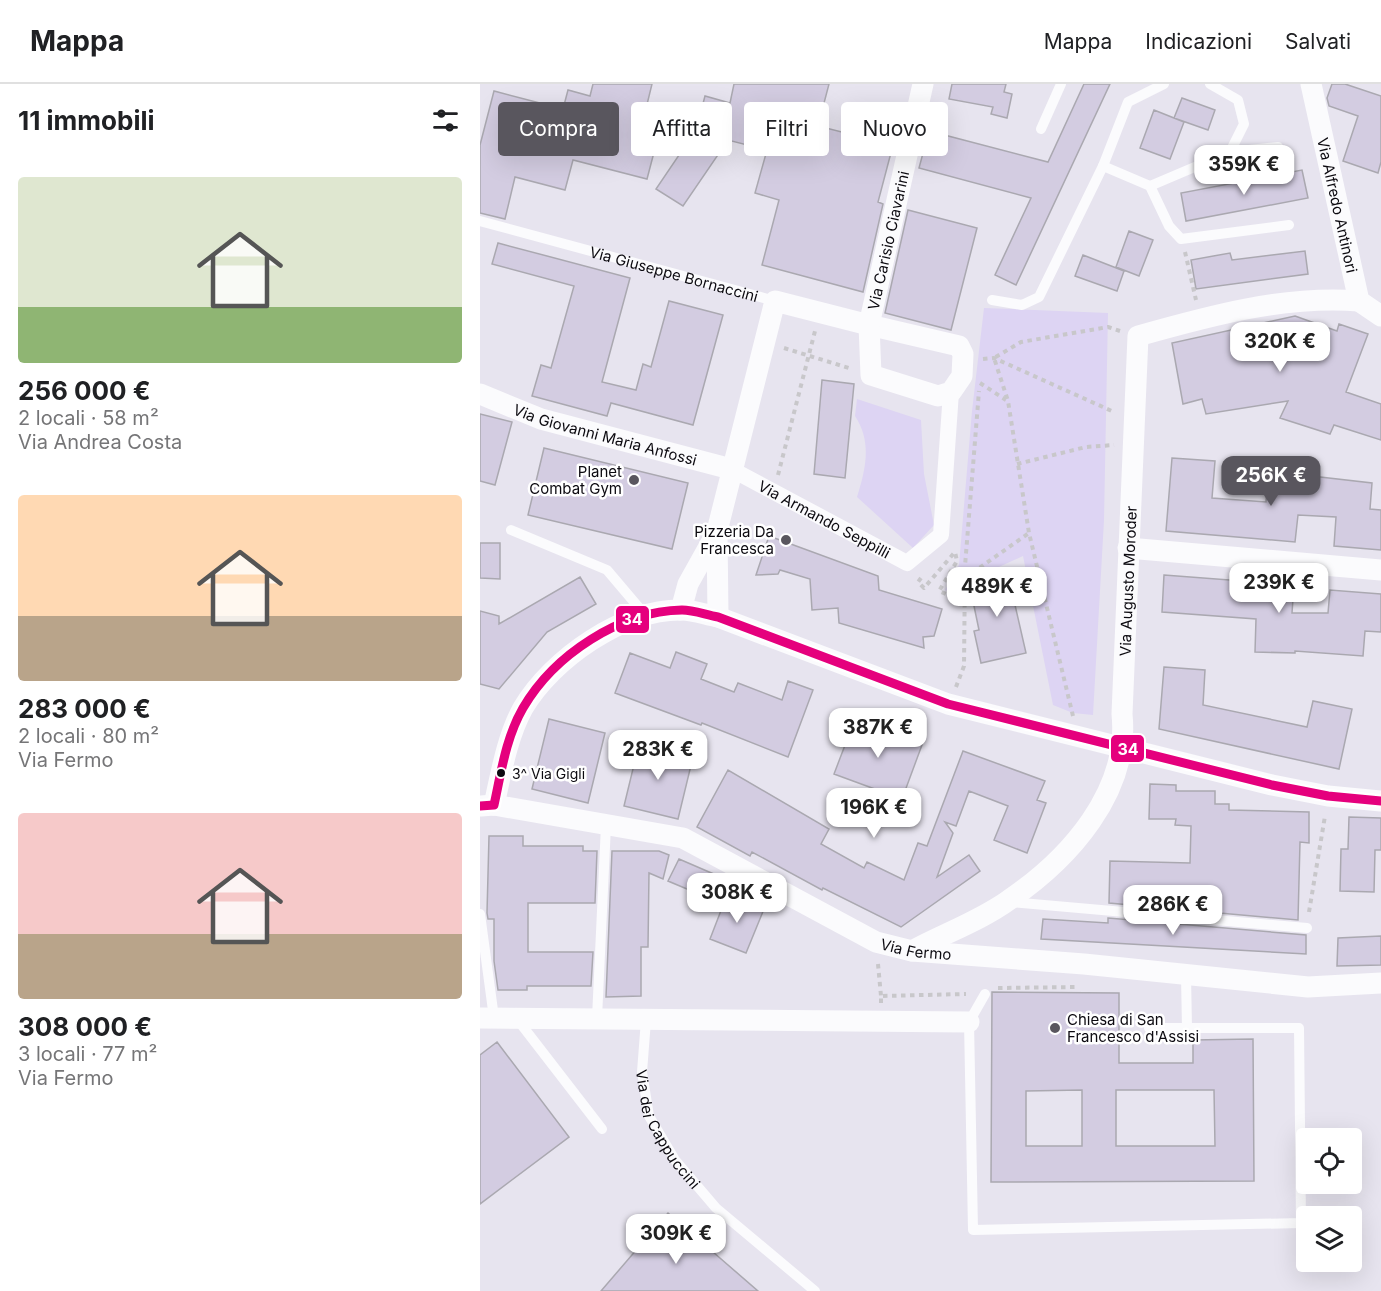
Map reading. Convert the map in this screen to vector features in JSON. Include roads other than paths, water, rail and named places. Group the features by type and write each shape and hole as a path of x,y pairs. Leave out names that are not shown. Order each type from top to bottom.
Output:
{"street":[{"name":"Via Carisio Ciavarini","path":"869,326 923,84"},
{"name":"Via Alfredo Antinori","path":"1311,84 1359,301"},
{"name":"Via Augusto Moroder","path":"912,951 1008,902 1072,846 1101,809 1122,748 1138,336 1200,319 1288,303 1328,298 1359,301"},
{"name":"Via Giuseppe Bornaccini","path":"776,301 869,326 960,346 963,354 962,376 951,392"},
{"path":"718,617 717,531 731,469 776,301"},
{"path":"1359,301 1381,316"},
{"path":"869,326 871,375 938,396 951,392"},
{"name":"Via Armando Seppilli","path":"731,469 775,490 907,563 943,544 942,524 951,392"},
{"name":"Via Giovanni Maria Anfossi","path":"480,394 541,419 731,469"},
{"path":"681,610 688,584 717,531"},
{"path":"1128,548 1381,570"},
{"path":"487,805 523,709 558,665 605,631 646,616 681,610 718,617 948,704 1067,736 1272,785 1328,796 1381,801"},
{"name":"Via Fermo","path":"487,805 683,838 876,942 912,951 1083,964 1308,987 1381,983"},
{"path":"487,1018 969,1022"}],"lane":[{"path":"1041,129 1061,84"},
{"path":"992,300 1022,305 1039,297 1103,166 1128,102 1164,84"},
{"path":"1210,84 1238,100 1244,124 1230,152"},
{"path":"1150,186 1230,152 1278,147"},
{"path":"1103,166 1150,186 1169,226 1181,238 1289,225"},
{"name":"Via Giuseppe Bornaccini","path":"480,221 776,301"},
{"path":"511,530 607,570 646,616"},
{"path":"597,1018 606,825"},
{"path":"1008,902 1307,928"},
{"path":"480,914 487,1018"},
{"path":"1186,976 1187,1028"},
{"path":"985,994 969,1022 973,1230 1301,1223 1299,1028 1149,1028"},
{"path":"517,1018 602,1129"},
{"name":"Via dei Cappuccini","path":"646,1020 642,1072 649,1116 675,1160 716,1208 815,1291"}],"place":[{"name":"Planet Combat Gym","path":"634,480"},
{"name":"Pizzeria Da Francesca","path":"786,540"},
{"name":"3^ Via Gigli","path":"501,773"},
{"name":"Chiesa di San Francesco d'Assisi","path":"1055,1028"}]}
